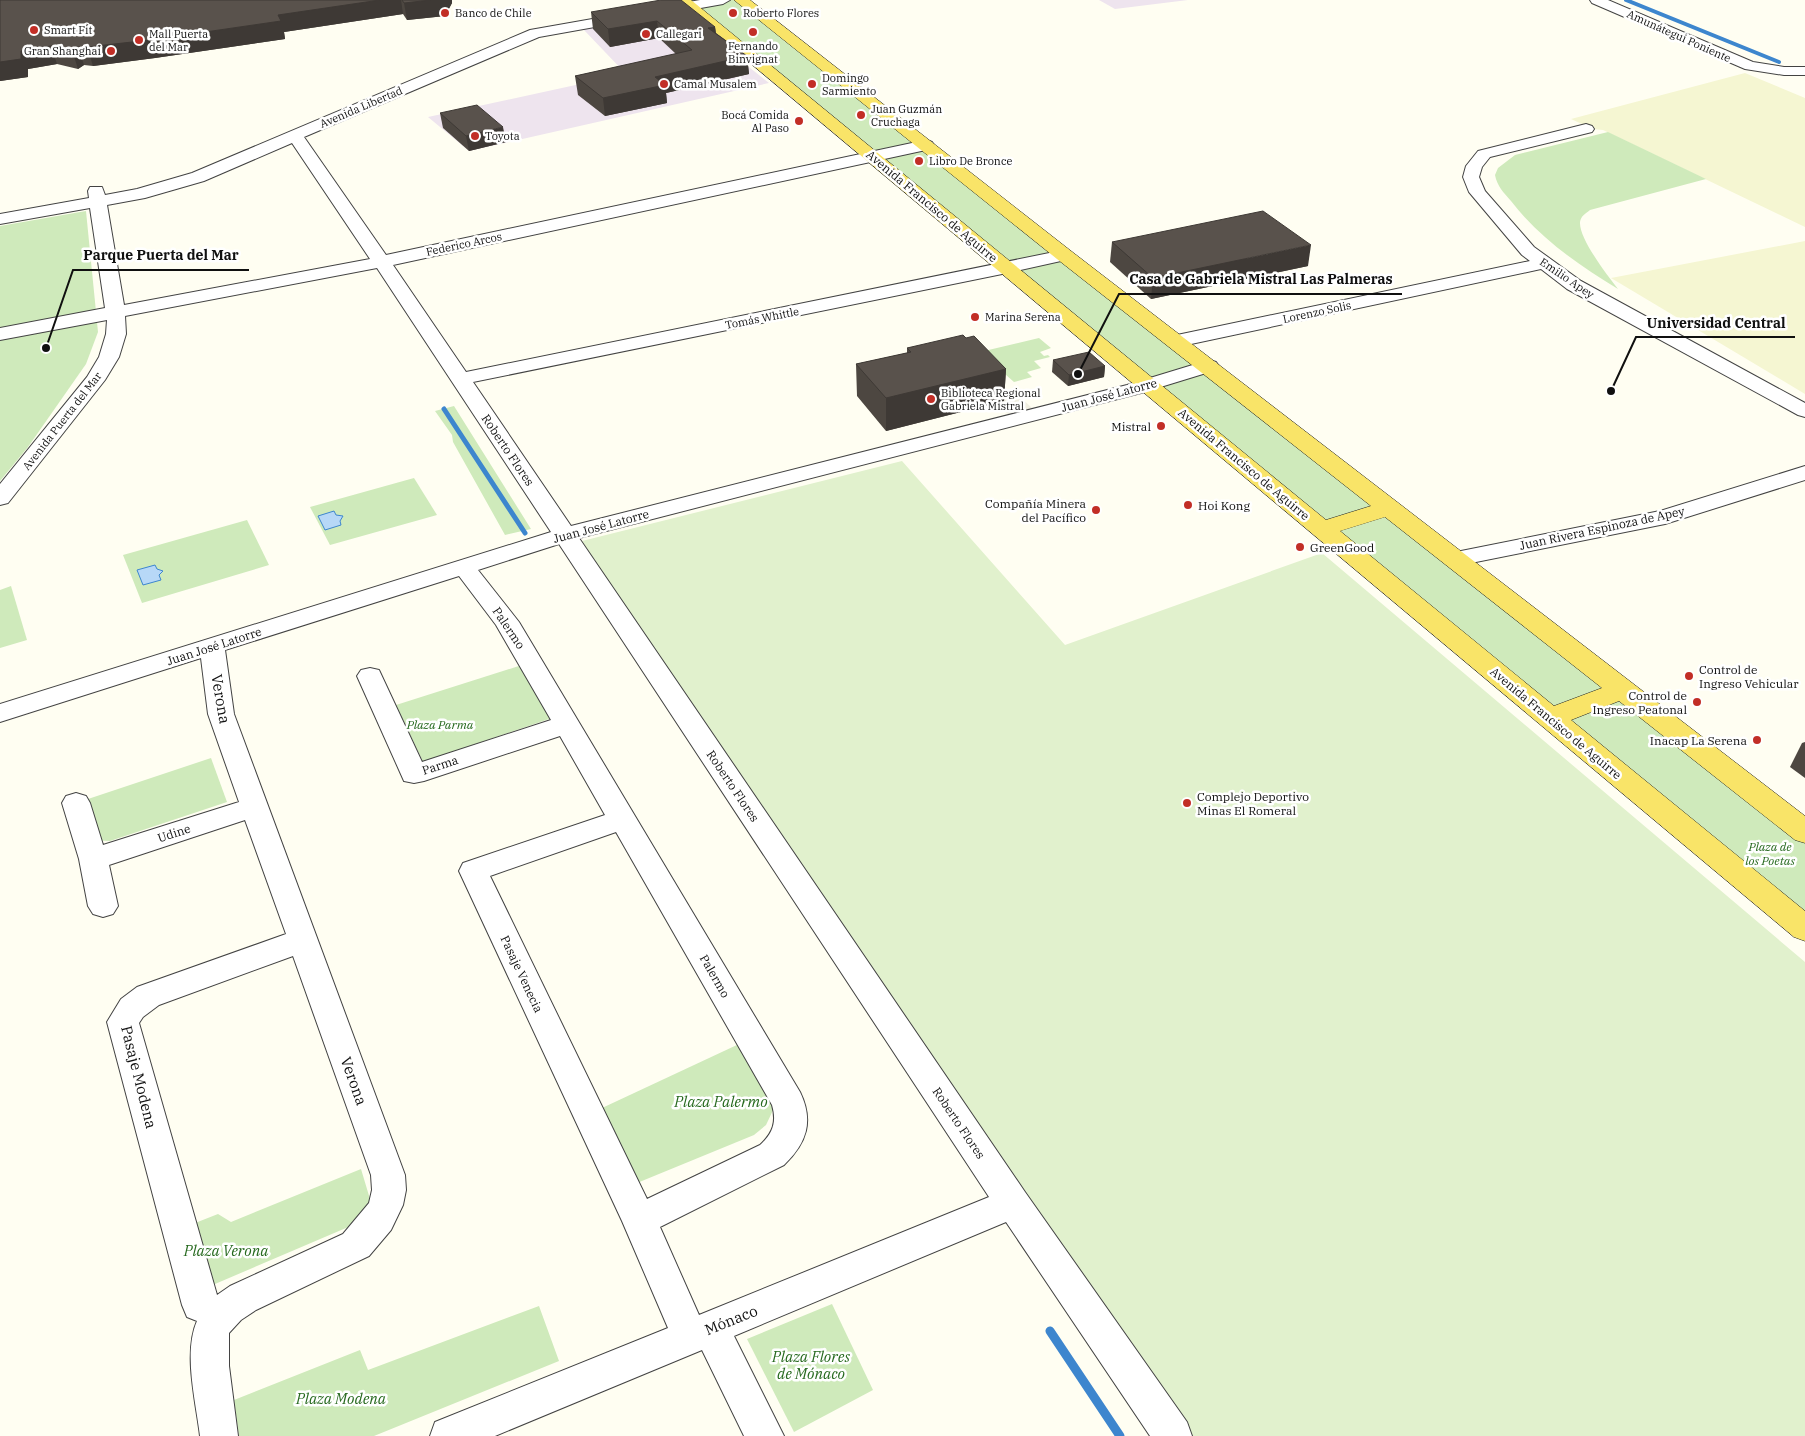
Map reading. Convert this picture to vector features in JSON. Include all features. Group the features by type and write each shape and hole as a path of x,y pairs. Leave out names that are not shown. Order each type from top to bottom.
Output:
{"main road":[{"name":"Avenida Francisco de Aguirre","path":"741,0 772,50 873,158 1805,929"},
{"name":"Avenida Francisco de Aguirre","path":"686,3 772,50 926,145 1805,832"},
{"path":"1322,529 1390,508"},
{"path":"1551,718 1623,690"}],"street":[{"name":"Avenida Libertad","path":"0,219 97,196 183,169 516,28 671,0"},
{"name":"Avenida Libertad","path":"0,207 97,196 139,194 185,181 535,33 686,3 723,0"},
{"name":"Amunátegui Poniente","path":"1597,0 1738,62 1762,69 1805,71"},
{"name":"Emilio Apey","path":"1586,129 1484,154 1474,166 1472,177 1477,192 1528,251 1574,285 1805,411"},
{"name":"Roberto Flores","path":"295,136 1013,1203 1173,1436"},
{"name":"Federico Arcos","path":"0,334 381,262 668,199 873,158 926,145"},
{"name":"Avenida Puerta del Mar","path":"0,498 103,368 109,357 116,334 116,313 97,196"},
{"name":"Lorenzo Solis","path":"1171,337 1528,251"},
{"name":"Tomás Whittle","path":"460,379 1007,268 1064,254"},
{"name":"Lorenzo Solis","path":"1171,337 1544,263"},
{"name":"Juan José Latorre","path":"0,712 564,535 1148,385 1209,366"},
{"name":"Juan Rivera Espinoza de Apey","path":"1456,559 1664,517 1805,473"},
{"name":"Palermo","path":"463,566 507,622 788,1102 792,1113 792,1124 788,1136 781,1147 772,1155 639,1220"},
{"name":"Verona","path":"212,646 220,714 388,1175 389,1190 386,1205 379,1219 356,1246 243,1298 221,1314 215,1322 208,1340 219,1436"},
{"name":"Parma","path":"370,676 414,774 567,724"},
{"path":"76,803 93,859 104,906"},
{"name":"Udine","path":"93,859 254,807"},
{"name":"Pasaje Venecia","path":"623,819 473,871 639,1220"},
{"name":"Pasaje Modena","path":"221,1314 200,1305 123,1022 132,1008 148,996 303,940"},
{"name":"Mónaco","path":"449,1436 1013,1203"},
{"path":"639,1220 700,1332 765,1436"}],"shaded area":[{"path":"1099,0 1188,0 1115,9"},
{"path":"678,11 769,83 469,151 428,117 626,74 583,29"},
{"path":"995,391 1014,391 1032,408 1008,414 997,403 1004,401"}],"green space":[{"name":"Plaza de los Poetas","path":"689,0 735,0 1805,841 1805,921"},
{"path":"1745,73 1805,98 1805,227 1603,130 1593,129 1571,119"},
{"path":"1608,132 1706,179 1590,210 1582,217 1580,222 1584,238 1618,289 1575,261 1534,227 1503,192 1497,183 1495,175 1498,168 1515,155"},
{"path":"86,211 98,332 86,364 28,447 0,481 0,226"},
{"path":"1805,241 1805,394 1611,278"},
{"path":"1039,338 1051,348 1040,352 1044,356 1048,355 1050,357 1034,361 1041,368 1027,372 1032,377 1014,382 980,352"},
{"path":"454,406 531,529 505,535 453,442 452,435 435,411"},
{"name":"Complejo Deportivo Minas El Romeral","path":"902,461 1065,645 1322,553 1805,962 1805,1436 1176,1436 582,541"},
{"path":"414,478 437,515 330,545 310,507"},
{"path":"247,520 269,565 142,603 123,555"},
{"path":"11,586 27,640 0,648 0,590"},
{"name":"Plaza Parma","path":"522,665 552,718 423,762 396,705"},
{"path":"211,758 227,802 110,841 87,840 76,803"},
{"name":"Plaza Palermo","path":"739,1044 775,1106 766,1125 754,1135 637,1183 602,1108"},
{"name":"Plaza Verona","path":"361,1169 373,1209 353,1225 208,1287 190,1225 218,1214 231,1222"},
{"name":"Plaza Flores de Mónaco","path":"832,1304 873,1390 794,1432 747,1339"},
{"name":"Plaza Modena","path":"539,1306 559,1361 374,1436 239,1436 234,1400 360,1350 368,1370"}],"water":[{"path":"334,511 336,515 343,516 340,521 341,525 325,530 318,516"},
{"path":"155,565 157,569 163,571 159,575 161,580 143,585 137,570"}],"building":[{"path":"0,0 380,0 278,15 281,21 150,40 78,47 72,50 51,46 21,51 21,59 0,62"},
{"path":"402,0 431,0 404,3"},
{"path":"661,0 681,0 715,27 708,28 747,56 655,77 665,85 603,98 575,76 692,50 657,21 608,29 591,12"},
{"path":"477,105 503,127 466,136 440,113"},
{"path":"1263,211 1311,245 1153,278 1112,242"},
{"path":"963,335 966,338 974,336 1006,369 886,398 856,364 911,352 907,348"},
{"path":"1089,352 1105,366 1069,375 1053,360"}],"waterway":[{"path":"1626,0 1779,62"},
{"path":"444,409 525,533"},
{"path":"1050,1331 1120,1436"}],"place":[{"name":"Banco de Chile","path":"445,13"},
{"name":"Roberto Flores","path":"733,13"},
{"name":"Smart Fit","path":"34,30"},
{"name":"Fernando Binvignat","path":"753,32"},
{"name":"Callegari","path":"646,34"},
{"name":"Mall Puerta del Mar","path":"139,40"},
{"name":"Gran Shanghai","path":"111,51"},
{"name":"Camal Musalem","path":"664,84"},
{"name":"Domingo Sarmiento","path":"812,84"},
{"name":"Juan Guzmán Cruchaga","path":"861,115"},
{"name":"Bocá Comida Al Paso","path":"799,121"},
{"name":"Toyota","path":"475,136"},
{"name":"Libro De Bronce","path":"919,161"},
{"name":"Marina Serena","path":"975,317"},
{"name":"Parque Puerta del Mar","path":"46,348"},
{"name":"Casa de Gabriela Mistral Las Palmeras","path":"1078,374"},
{"name":"Universidad Central","path":"1611,391"},
{"name":"Biblioteca Regional Gabriela Mistral","path":"931,399"},
{"name":"Mistral","path":"1161,426"},
{"name":"Hoi Kong","path":"1188,505"},
{"name":"Compañía Minera del Pacífico","path":"1096,510"},
{"name":"GreenGood","path":"1300,547"},
{"name":"Control de Ingreso Vehicular","path":"1689,676"},
{"name":"Control de Ingreso Peatonal","path":"1697,702"},
{"name":"Inacap La Serena","path":"1757,740"},
{"name":"Complejo Deportivo Minas El Romeral","path":"1187,803"}]}
